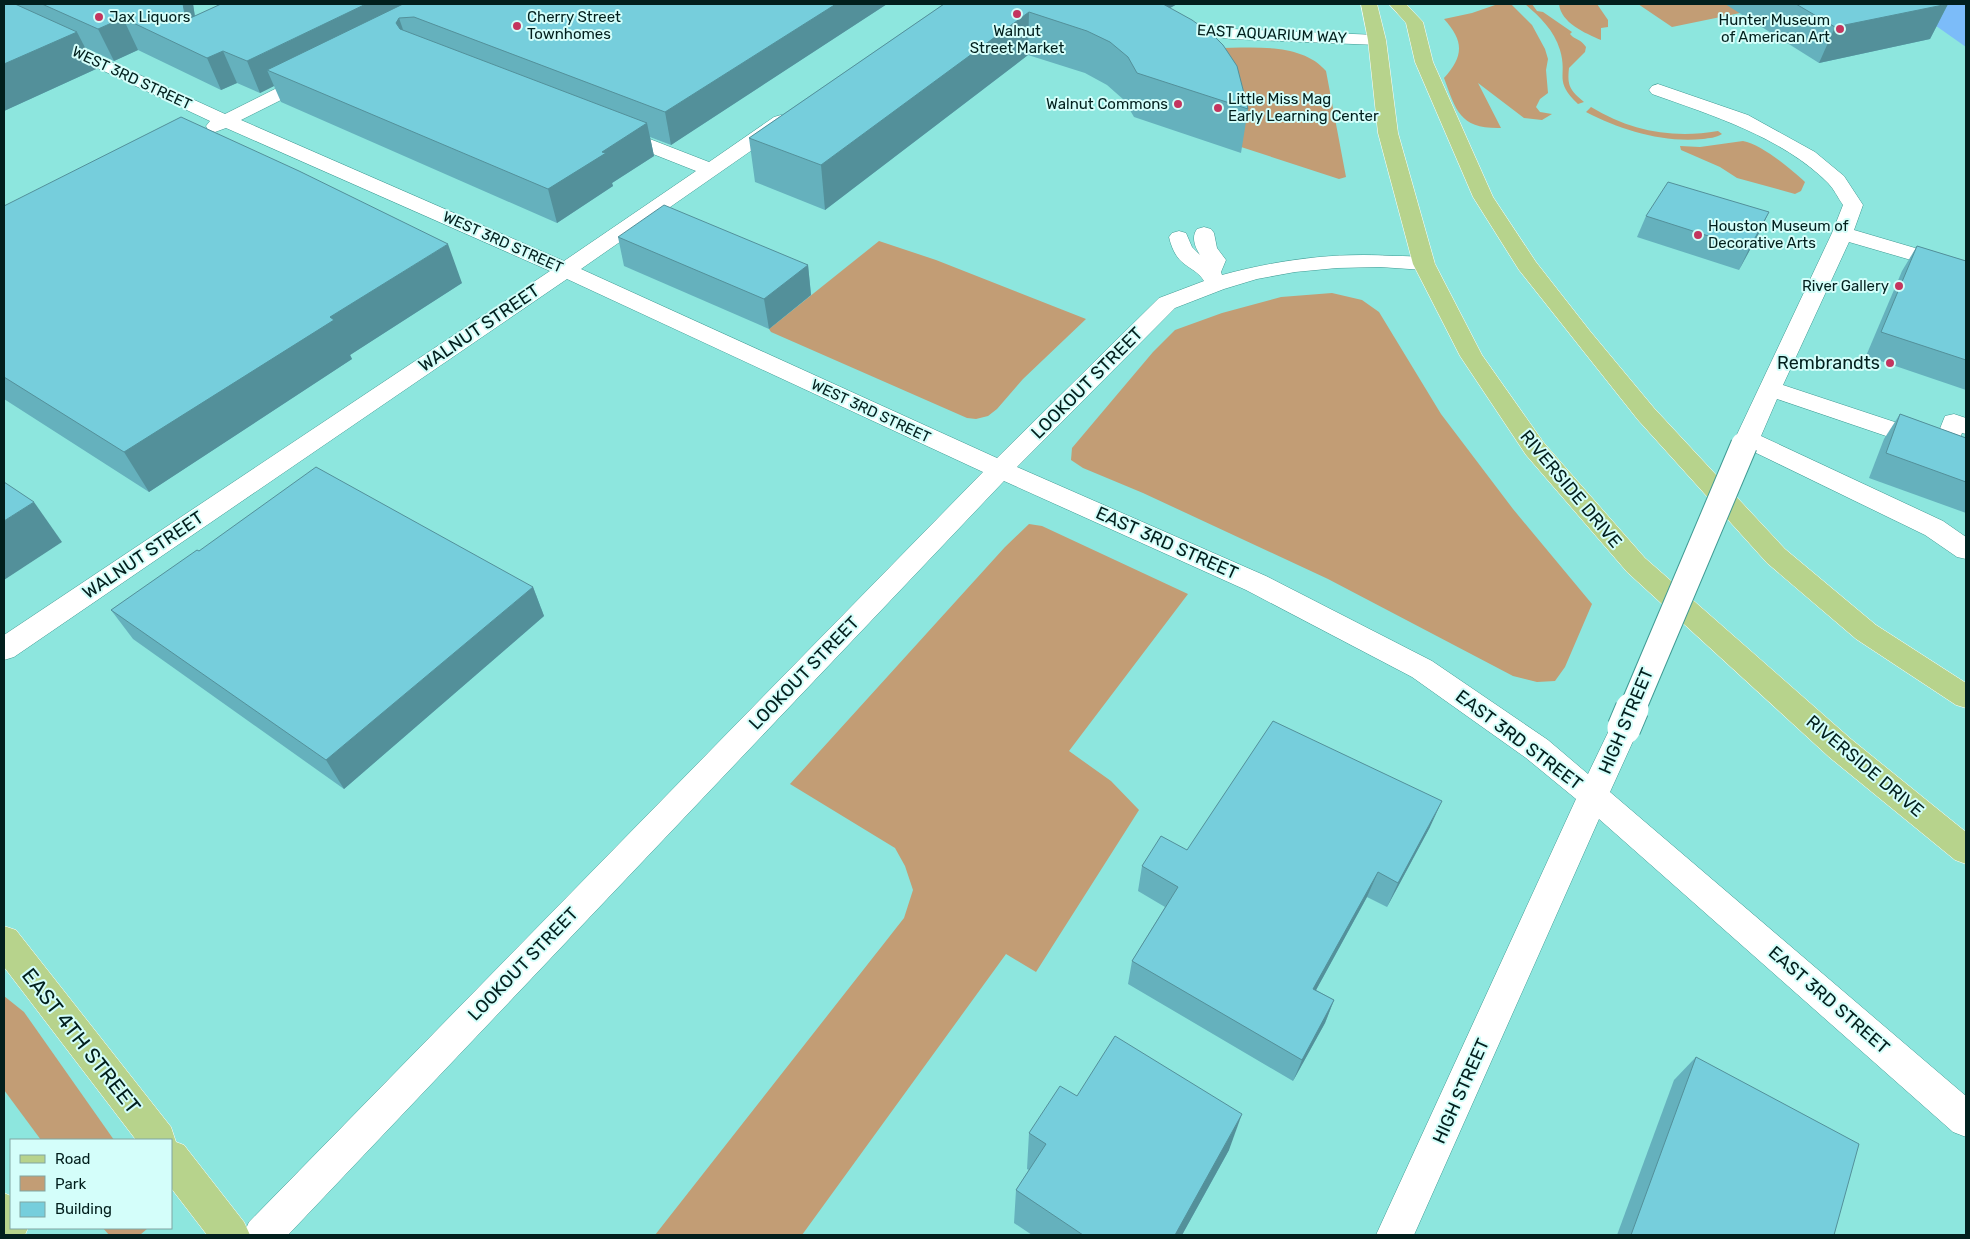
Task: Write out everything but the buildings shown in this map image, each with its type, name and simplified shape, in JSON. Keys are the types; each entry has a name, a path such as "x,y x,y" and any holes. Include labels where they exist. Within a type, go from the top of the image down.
{"main road":[{"name":"RIVERSIDE DRIVE","path":"1369,4 1377,40 1388,133 1424,264 1471,356 1535,449 1636,565 1840,748 1966,850"},
{"path":"1397,4 1414,22 1424,62 1483,197 1527,265 1582,336 1688,461 1776,556 1866,632 1966,698"},
{"name":"EAST 4TH STREET","path":"4,941 157,1139"},
{"path":"172,1159 231,1235"}],"street":[{"name":"WEST 3RD STREET","path":"4,18 225,121 566,270 1000,470"},
{"name":"EAST AQUARIUM WAY","path":"1156,24 1232,34 1377,40"},
{"path":"201,133 324,71"},
{"name":"HIGH STREET","path":"1395,1235 1594,796 1745,442 1842,233 1852,205 1836,180 1808,156 1741,119 1658,90"},
{"name":"WALNUT STREET","path":"4,649 566,270 799,109"},
{"path":"601,127 711,170"},
{"path":"1204,233 1207,251 1215,260 1213,278"},
{"path":"1842,233 1966,270"},
{"path":"1179,236 1182,247 1189,257 1213,278"},
{"name":"LOOKOUT STREET","path":"262,1235 1000,470 1167,303 1213,278 1337,262 1380,261 1424,264"},
{"path":"1770,389 1946,447 1954,422 1966,426"},
{"path":"1745,442 1934,528 1966,550"},
{"name":"EAST 3RD STREET","path":"1000,470 1256,583 1422,669 1537,749 1594,796 1966,1119"}],"green space":[{"path":"1498,4 1511,4 1532,25 1545,49 1548,59 1546,70 1548,93 1540,99 1536,107 1540,112 1552,114 1542,120 1524,118 1478,83 1501,128 1476,125 1468,121 1456,109 1448,90 1444,78 1455,63 1459,48 1455,34 1444,19 1472,13"},
{"path":"1525,4 1532,4 1537,11 1543,12 1572,32 1570,34 1586,47 1585,52 1569,68 1568,74 1570,87 1584,102 1578,104 1570,96 1563,83 1562,59 1554,36 1546,24"},
{"path":"1559,4 1597,4 1608,20 1608,27 1601,28 1601,40 1581,31 1569,22 1564,17"},
{"path":"1638,4 1788,4 1796,8 1740,13 1672,27"},
{"path":"1207,48 1271,48 1287,50 1302,54 1315,61 1326,71 1346,177 1339,179 1238,146"},
{"path":"1591,107 1621,122 1652,131 1685,134 1718,131 1722,134 1710,138 1688,140 1642,134 1586,112"},
{"path":"1743,141 1767,152 1805,182 1801,191 1795,194 1737,178 1720,167 1681,150 1680,146 1700,147"},
{"path":"879,241 936,260 1086,319 1023,379 997,409 988,416 976,419 967,418 771,332 769,329"},
{"path":"1332,293 1362,300 1379,312 1441,414 1513,509 1592,604 1565,667 1555,681 1537,682 1513,676 1328,579 1143,493 1083,468 1071,460 1072,448 1153,352 1175,330 1222,313 1281,297"},
{"path":"1029,524 1042,526 1188,594 1069,751 1111,781 1139,810 1036,972 1006,954 802,1235 655,1235 904,918 913,890 905,866 895,848 790,784 1005,547"},
{"path":"4,996 24,1012 113,1139 40,1139 4,1090"},
{"path":"104,1229 147,1229 140,1235 109,1235"}],"water":[{"path":"1905,4 1966,4 1966,47"}],"place":[{"name":"Walnut Street Market","path":"1017,14"},
{"name":"Jax Liquors","path":"99,17"},
{"name":"Cherry Street Townhomes","path":"517,26"},
{"name":"Hunter Museum of American Art","path":"1840,29"},
{"name":"Walnut Commons","path":"1178,104"},
{"name":"Little Miss Mag Early Learning Center","path":"1218,108"},
{"name":"Houston Museum of Decorative Arts","path":"1698,235"},
{"name":"River Gallery","path":"1899,286"},
{"name":"Rembrandts","path":"1890,363"}]}
